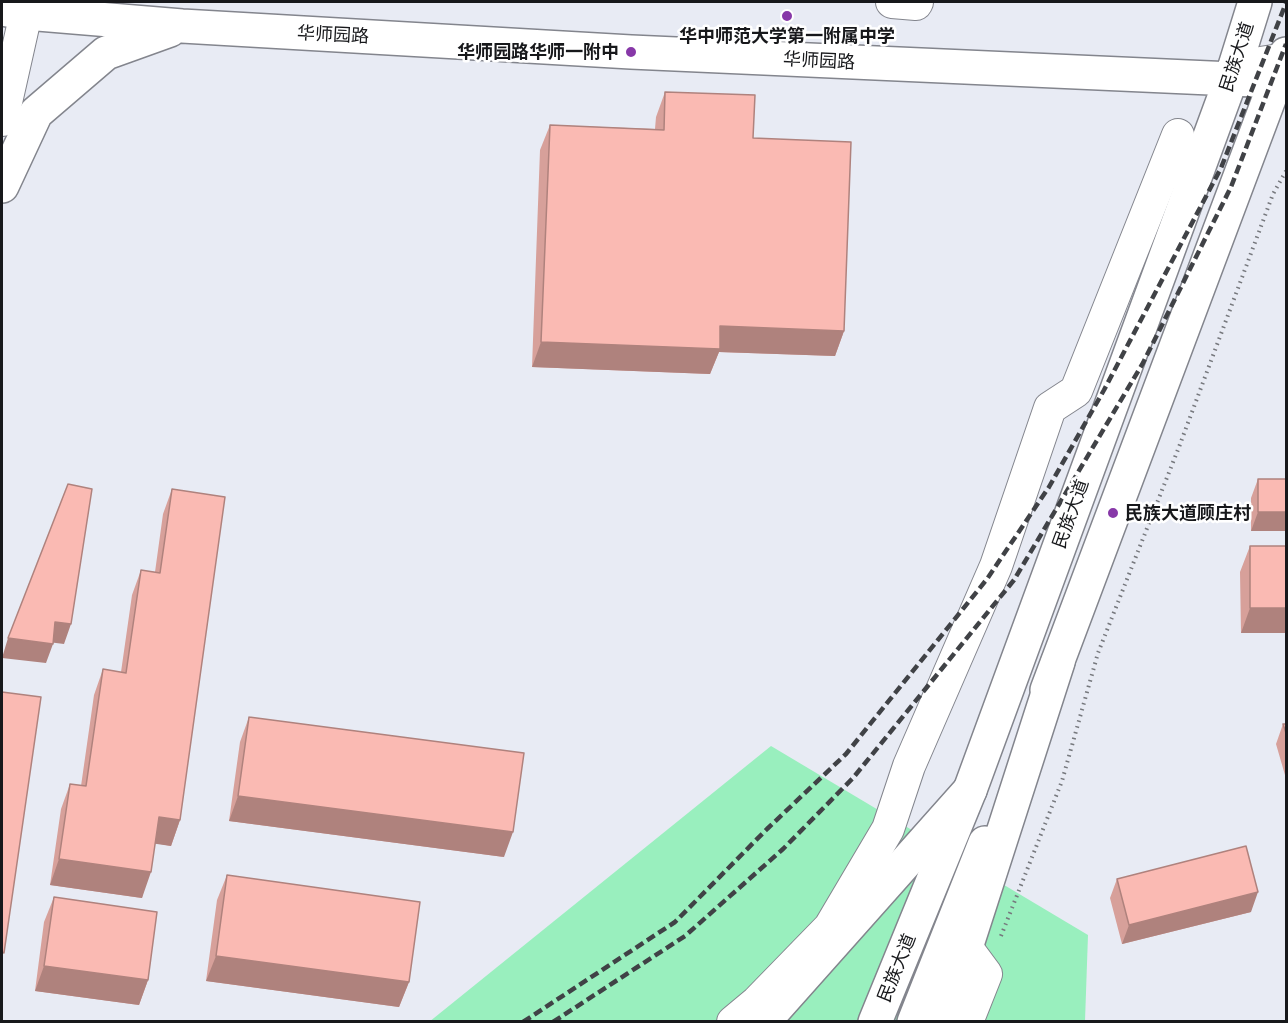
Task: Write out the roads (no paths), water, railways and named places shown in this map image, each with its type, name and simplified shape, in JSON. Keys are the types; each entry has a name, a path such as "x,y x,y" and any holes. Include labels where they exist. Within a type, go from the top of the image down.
{"main road":[{"name":"民族大道","path":"875,1022 970,790 1233,73 1255,2"},
{"name":"华师园路","path":"18,8 182,26 631,52 1233,73 1284,67"},
{"path":"2,186 36,113 106,53 182,26"},
{"name":"民族大道","path":"914,1022 1058,662 1238,181 1284,67"},
{"path":"942,1022 1058,662"},
{"path":"761,1022 970,790"}],"street":[{"path":"892,2 916,4 916,2"},
{"path":"2,120 18,8"},
{"path":"733,1022 757,1002 830,927 888,829 909,766 996,566 1050,408 1076,392 1178,135"},
{"path":"966,947 986,974 967,1022"}],"railway":[{"path":"523,1022 675,922 767,829 846,754 987,579 1049,487 1104,390 1221,168 1286,3"},
{"path":"553,1022 685,936 783,849 853,778 1014,580 1143,363 1231,187 1286,44"}],"place":[{"name":"华中师范大学第一附属中学","path":"787,16"},
{"name":"华师园路华师一附中","path":"631,52"},
{"name":"民族大道顾庄村","path":"1113,513"}]}
